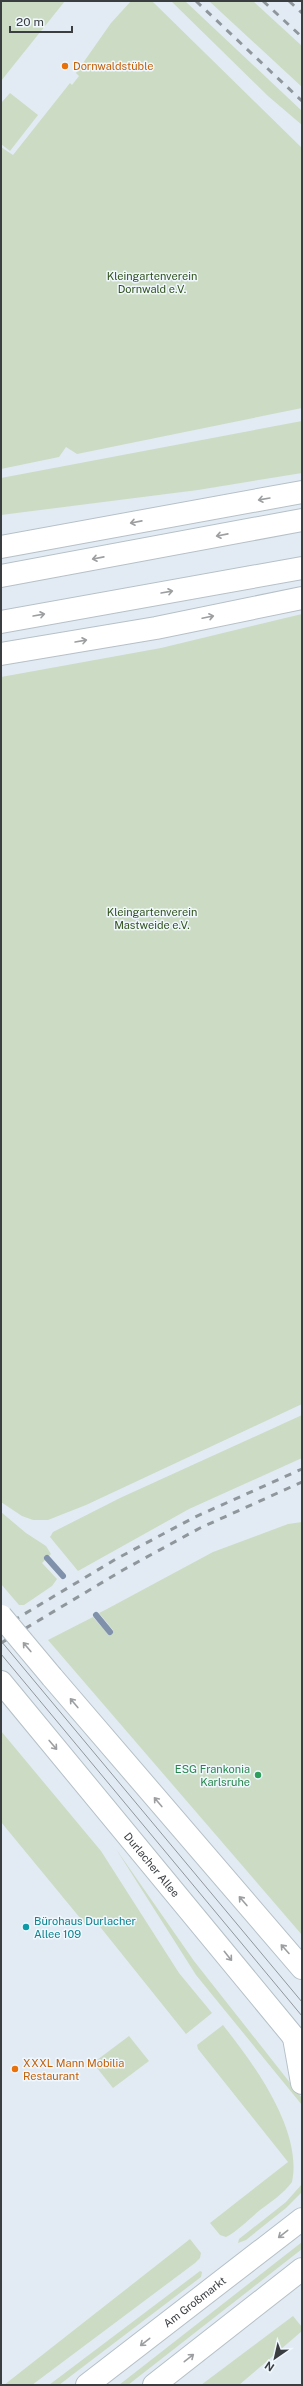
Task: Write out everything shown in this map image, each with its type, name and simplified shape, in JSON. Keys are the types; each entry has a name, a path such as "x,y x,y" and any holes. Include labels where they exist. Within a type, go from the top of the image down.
{"main road":[{"path":"1,547 302,492"},
{"path":"1,576 302,520"},
{"path":"1,622 302,568"},
{"path":"1,654 156,628 302,598"},
{"path":"1,1616 302,1968"},
{"name":"Durlacher Allee","path":"1,1682 298,2042"},
{"path":"298,2042 302,2083"},
{"name":"Am Großmarkt","path":"87,2385 302,2219"},
{"path":"154,2385 302,2269"}],"green space":[{"path":"1,1 65,1 1,81"},
{"name":"Kleingartenverein Dornwald e.V.","path":"131,1 152,1 302,148 302,408 77,454 66,447 59,457 1,469 1,147 13,155 70,83 72,85 79,76 76,73 111,23"},
{"path":"171,1 185,1 302,111 302,125 268,96"},
{"path":"209,1 253,1 302,46 302,87"},
{"path":"10,93 38,115 10,151 1,144 1,103"},
{"path":"302,421 302,473 198,490 1,515 1,478"},
{"name":"Kleingartenverein Mastweide e.V.","path":"302,614 302,1404 86,1505 48,1520 33,1520 22,1516 1,1502 1,677 161,648"},
{"path":"302,1415 302,1458 189,1509 78,1571 50,1537 53,1532 120,1498"},
{"path":"1,1512 26,1533 46,1546 51,1554 42,1563 57,1579 52,1586 24,1605 19,1605 1,1584"},
{"path":"302,1522 302,1935 48,1640 93,1617 108,1634 113,1630 99,1613 213,1552 288,1524"},
{"path":"1,1731 101,1851 179,1973 212,2013 186,2034 93,1918 85,1924 1,1822"},
{"path":"116,1849 194,1961 302,2098 302,2105 196,1975"},
{"path":"223,2025 248,2058 273,2098 283,2119 290,2141 293,2162 292,2182 289,2186 240,2228 226,2237 220,2235 210,2223 288,2162 198,2049 197,2045"},
{"path":"129,2036 149,2061 113,2088 93,2063"},
{"path":"302,2184 302,2192 286,2208 246,2240 238,2243 239,2239 286,2202"},
{"path":"190,2239 201,2253 200,2258 195,2263 32,2385 4,2385"},
{"path":"302,2242 302,2249 128,2385 119,2385"},
{"path":"200,2271 202,2272 201,2277 59,2385 49,2385"},
{"path":"293,2316 302,2327 302,2331 239,2385 201,2385"}],"waterway":[{"path":"47,1558 63,1576"},
{"path":"96,1615 110,1632"}],"tram line":[{"path":"1,1641 302,2002"},
{"path":"1,1654 302,2016"}],"railway":[{"path":"196,1 302,101"},
{"path":"263,1 302,37"},
{"path":"289,1 302,13"},
{"path":"1,1628 116,1559 195,1517 302,1469"},
{"path":"1,1643 123,1570 200,1528 302,1482"}],"place":[{"name":"Dornwaldstüble","path":"65,66"},
{"name":"ESG Frankonia Karlsruhe","path":"258,1775"},
{"name":"Bürohaus Durlacher Allee 109","path":"26,1927"},
{"name":"XXXL Mann Mobilia Restaurant","path":"15,2069"}]}
